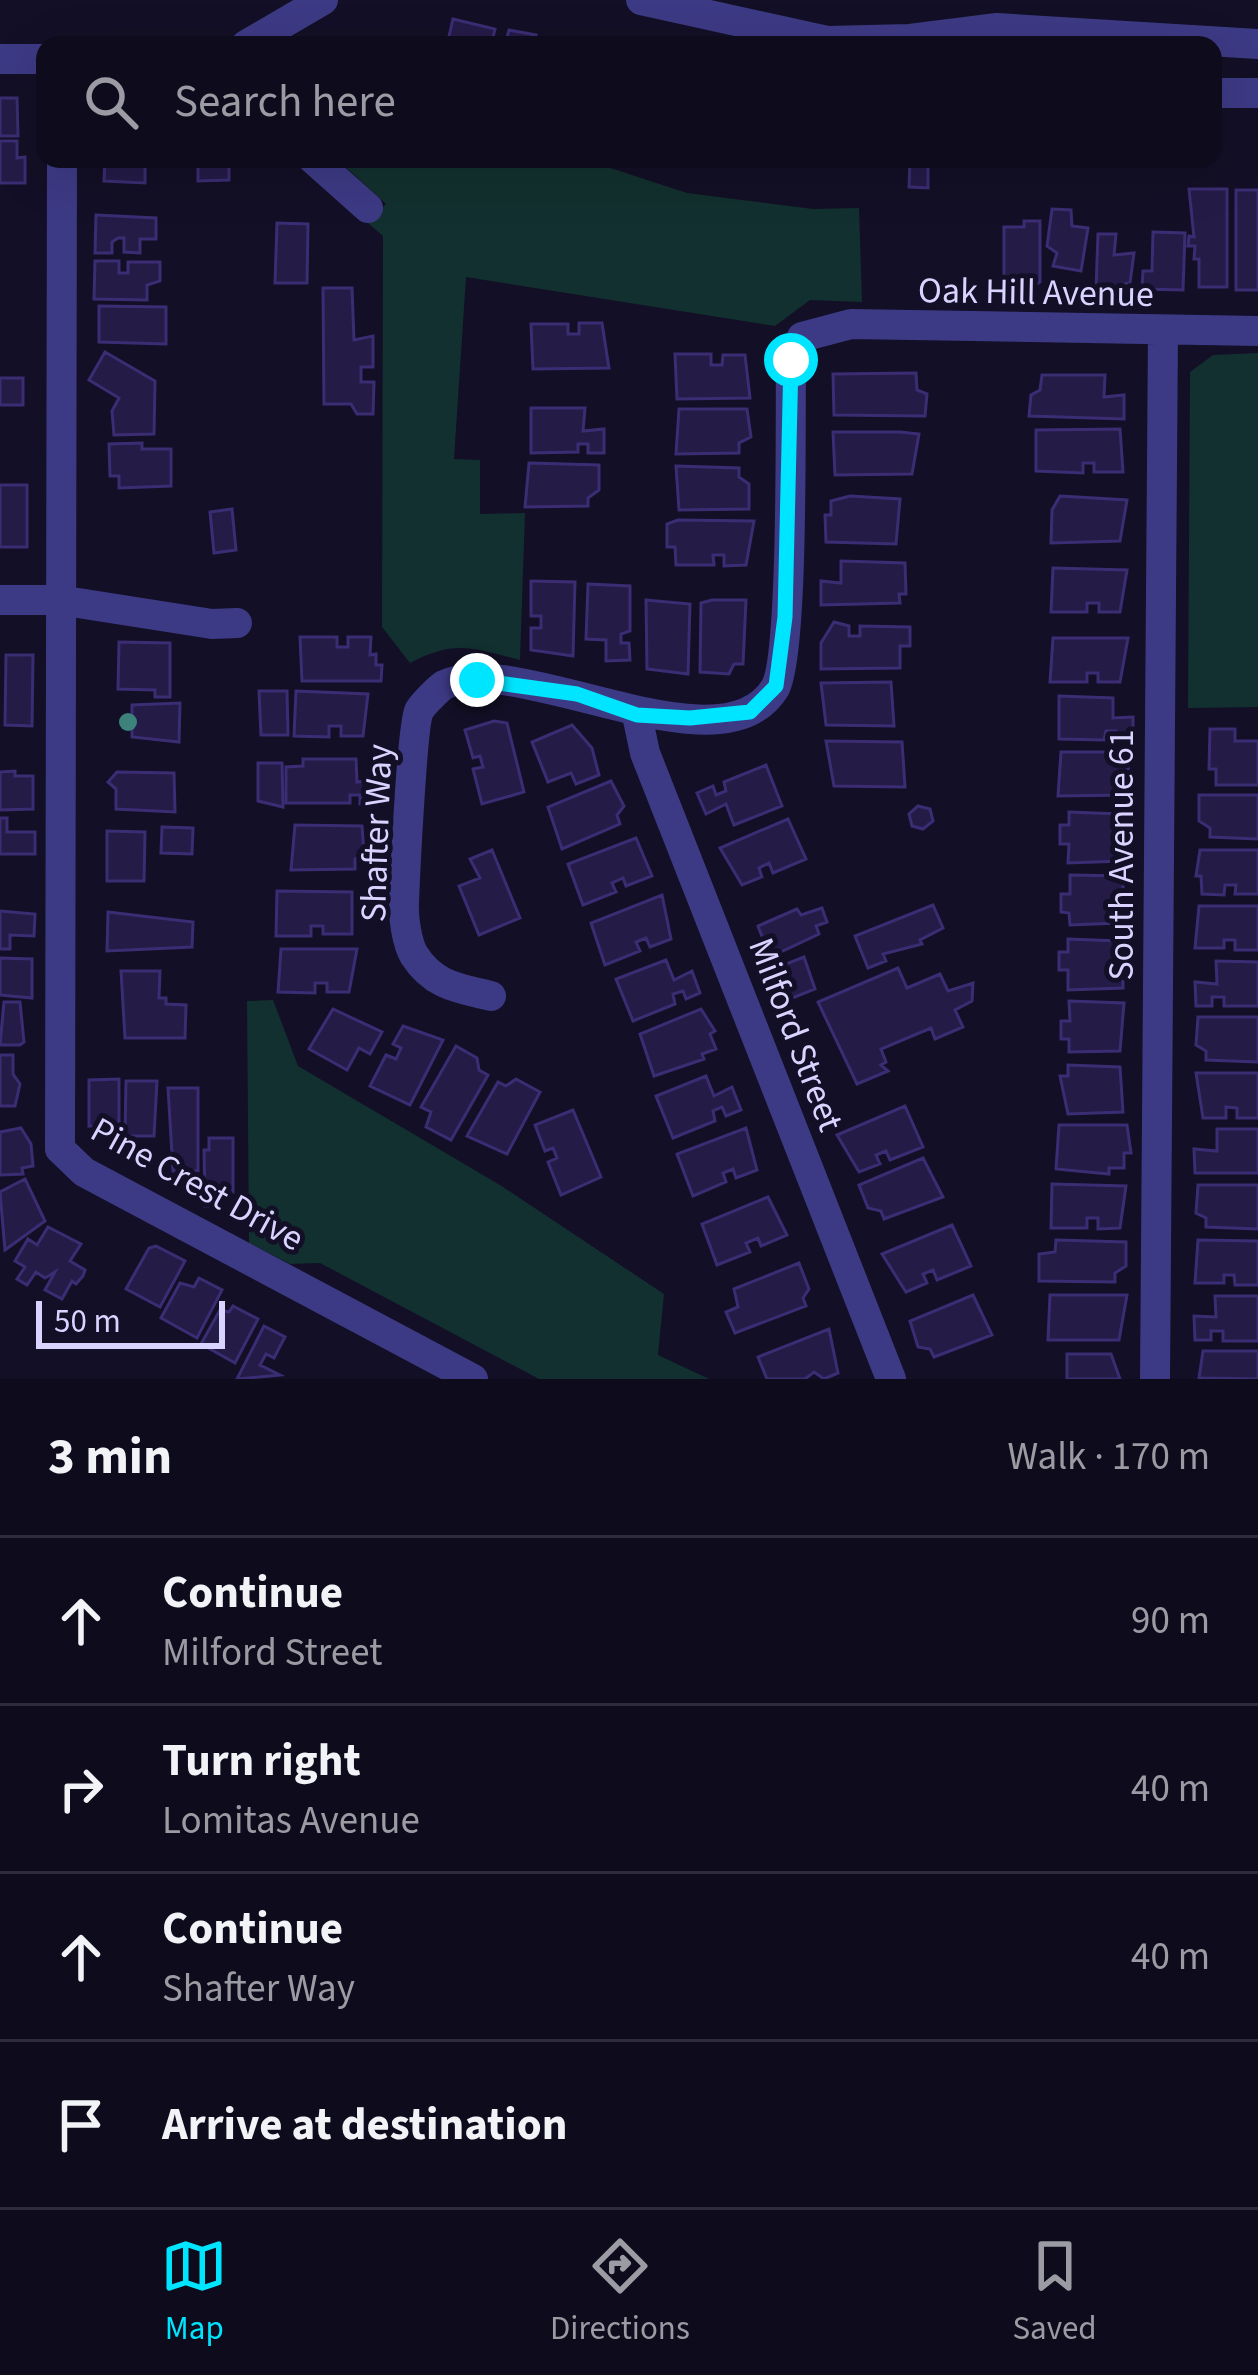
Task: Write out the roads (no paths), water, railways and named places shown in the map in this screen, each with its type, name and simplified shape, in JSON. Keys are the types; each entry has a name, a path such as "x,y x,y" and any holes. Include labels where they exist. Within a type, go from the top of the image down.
{"street":[{"path":"261,36 323,0"},
{"path":"641,0 808,36"},
{"path":"934,36 997,28 1128,36"},
{"path":"1222,42 1258,44"},
{"path":"0,59 36,59"},
{"path":"1222,93 1258,93"},
{"name":"Pine Crest Drive","path":"62,168 60,1149 84,1172 473,1379"},
{"path":"323,168 368,208"},
{"name":"Oak Hill Avenue","path":"750,712 776,686 785,617 791,360 802,337 850,324 1258,331"},
{"name":"South Avenue 61","path":"1155,1379 1163,332"},
{"path":"0,600 59,601 212,624 237,622"},
{"name":"Shafter Way","path":"491,996 438,983 412,952 403,907 418,712 443,686 477,680 577,694 637,715 690,718 750,712"},
{"name":"Milford Street","path":"637,715 645,753 891,1379"}]}
